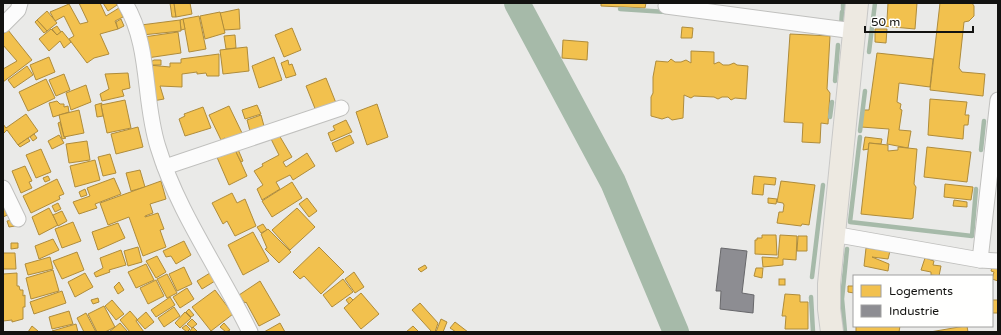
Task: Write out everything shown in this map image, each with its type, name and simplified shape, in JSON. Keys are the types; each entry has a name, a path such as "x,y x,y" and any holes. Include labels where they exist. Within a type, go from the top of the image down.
{"main road":[{"path":"832,332 828,309 828,284 857,3"}],"street":[{"path":"3,25 18,10 20,3"},
{"path":"125,3 138,31 153,127 165,167 184,210 250,332"},
{"path":"666,6 854,31"},
{"path":"980,260 997,120 998,100"},
{"path":"165,167 340,108"},
{"path":"3,188 18,219"},
{"path":"833,234 980,260 998,261"}],"building: Logements":[{"path":"79,3 100,3 106,16 119,8 123,17 115,21 118,29 100,34 109,54 94,58 87,63 69,39 74,36 64,16 55,21 50,12 69,4 80,24 88,22"},
{"path":"103,3 116,3 117,5 108,11"},
{"path":"170,3 174,3 176,17 172,17"},
{"path":"174,3 190,3 192,14 176,17"},
{"path":"601,3 646,3 645,8 601,6"},
{"path":"888,3 917,3 915,29 882,26 883,20 887,20"},
{"path":"940,3 972,3 974,6 974,16 969,21 964,22 959,68 962,72 985,74 983,96 930,90"},
{"path":"239,9 240,29 224,30 220,13"},
{"path":"47,11 57,23 47,31 37,20"},
{"path":"220,12 225,33 205,39 200,16"},
{"path":"199,16 206,49 189,52 183,19"},
{"path":"121,19 124,26 118,29 116,22"},
{"path":"183,19 185,29 181,30 180,20"},
{"path":"37,20 47,31 44,33 35,22"},
{"path":"180,20 181,31 142,35 141,25"},
{"path":"57,26 61,32 57,35 52,29"},
{"path":"682,27 693,28 692,38 681,38"},
{"path":"292,28 301,50 284,57 275,35"},
{"path":"51,29 57,35 62,31 71,42 64,48 60,41 49,51 39,39"},
{"path":"875,29 887,29 886,43 875,42"},
{"path":"8,30 32,60 3,82 3,69 17,61 3,45 3,34"},
{"path":"178,32 181,53 147,58 144,37"},
{"path":"790,34 830,36 827,89 830,93 828,124 821,123 820,143 802,142 803,123 784,122"},
{"path":"235,35 236,48 226,49 224,36"},
{"path":"563,40 588,42 587,60 562,58"},
{"path":"247,47 249,71 223,74 220,50"},
{"path":"691,51 714,52 714,64 719,62 723,65 734,63 737,65 748,66 746,99 735,98 731,100 728,97 718,99 714,97 694,96 691,98 684,95 683,118 672,120 668,117 662,119 651,116 651,97 653,93 653,77 656,61 668,62 671,59 675,62 686,60 691,63"},
{"path":"877,53 933,59 930,87 899,83 897,102 901,104 900,109 902,110 899,130 911,131 908,148 887,144 889,129 861,127 863,110 869,110"},
{"path":"219,54 219,76 207,76 206,73 197,74 197,72 182,74 182,87 160,86 164,99 153,101 149,65 170,67 170,63 181,63 181,59"},
{"path":"49,57 55,72 36,80 30,65"},
{"path":"274,57 282,80 259,88 252,66"},
{"path":"154,60 161,60 161,65 149,65 149,63"},
{"path":"288,60 289,65 292,64 296,75 286,78 281,63"},
{"path":"27,66 33,75 14,88 8,80"},
{"path":"128,73 130,88 122,90 124,96 102,101 100,94 109,89 105,74"},
{"path":"64,74 70,90 56,96 49,80"},
{"path":"326,78 336,103 316,111 306,86"},
{"path":"46,79 55,98 28,111 19,92"},
{"path":"86,85 91,102 71,110 66,93"},
{"path":"930,99 967,102 965,115 969,115 968,125 964,125 963,139 928,135"},
{"path":"125,100 131,128 107,133 101,105"},
{"path":"57,101 60,104 64,104 64,107 68,106 69,112 53,117 49,103"},
{"path":"102,103 103,116 97,117 95,105"},
{"path":"377,104 388,137 367,145 356,112"},
{"path":"257,105 261,114 245,119 242,110"},
{"path":"229,106 242,133 226,140 225,138 221,140 209,115"},
{"path":"203,107 211,128 185,136 179,119 185,116 184,114"},
{"path":"79,110 84,133 64,137 59,115"},
{"path":"26,114 38,131 18,145 7,130 3,134 3,124 6,128"},
{"path":"261,115 264,126 250,131 247,120"},
{"path":"346,120 352,132 331,141 328,133 335,130 333,126"},
{"path":"60,122 64,137 66,138 62,139 58,123"},
{"path":"138,127 143,147 116,154 111,134"},
{"path":"34,134 37,138 33,141 30,137"},
{"path":"59,135 64,143 52,149 48,141"},
{"path":"279,135 292,157 283,162 286,167 307,153 315,166 293,180 290,175 276,182 280,189 262,200 257,189 263,185 254,171 263,166 262,164 279,155 271,139"},
{"path":"350,135 354,143 336,152 332,143"},
{"path":"865,137 882,139 881,144 869,143 869,149 863,150"},
{"path":"28,138 30,141 20,147 18,145"},
{"path":"87,141 90,160 69,163 66,144"},
{"path":"869,143 888,145 888,151 898,150 898,147 917,149 914,184 916,187 913,218 861,214"},
{"path":"234,147 247,176 229,185 216,155"},
{"path":"237,147 243,161 241,162 234,148"},
{"path":"927,147 971,152 967,182 924,177"},
{"path":"41,149 51,172 36,178 26,155"},
{"path":"110,154 116,173 103,176 98,157"},
{"path":"95,160 100,180 75,187 70,166"},
{"path":"25,166 32,181 29,182 32,188 21,193 12,171"},
{"path":"140,170 145,187 131,191 126,173"},
{"path":"48,176 50,180 45,182 43,178"},
{"path":"754,176 776,178 775,185 764,184 763,195 752,194"},
{"path":"114,178 121,194 95,204 97,208 79,214 73,202 90,196 87,188"},
{"path":"57,179 64,194 59,196 60,199 31,213 23,196"},
{"path":"161,181 166,199 150,204 153,213 145,217 158,213 164,229 160,230 166,247 143,256 129,217 108,225 100,203"},
{"path":"781,181 815,185 809,225 802,224 801,226 777,223 779,212 783,212 784,205 783,203 777,202"},
{"path":"292,182 302,198 272,217 262,201"},
{"path":"945,184 973,187 971,200 944,197"},
{"path":"85,189 87,195 81,197 79,192"},
{"path":"232,193 237,203 245,199 256,226 235,236 227,221 223,224 212,203"},
{"path":"3,195 12,213 3,217"},
{"path":"307,198 317,211 309,217 299,204"},
{"path":"768,198 777,199 776,204 768,203"},
{"path":"954,200 967,202 967,207 953,206"},
{"path":"58,203 61,209 55,212 52,206"},
{"path":"49,208 58,225 39,235 32,217"},
{"path":"297,208 315,227 290,250 272,230"},
{"path":"62,211 67,221 58,226 53,215"},
{"path":"13,220 15,226 9,227 7,221"},
{"path":"73,222 81,241 62,248 55,229"},
{"path":"118,223 125,238 98,250 92,232"},
{"path":"263,224 267,230 261,233 257,227"},
{"path":"268,229 291,252 279,263 265,249 267,248 261,234"},
{"path":"253,232 269,261 243,275 228,245"},
{"path":"762,235 776,235 777,255 755,254 755,240 757,240 757,238 762,238"},
{"path":"780,235 797,236 796,260 783,259 783,265 763,267 762,257 778,258"},
{"path":"798,236 807,236 807,251 797,251"},
{"path":"53,239 59,250 39,259 35,246"},
{"path":"184,241 191,255 176,264 171,256 166,257 163,251"},
{"path":"11,243 18,243 18,248 11,249"},
{"path":"138,247 142,262 128,266 124,251"},
{"path":"319,247 344,272 321,294 304,276 300,279 293,272"},
{"path":"866,248 890,251 888,259 872,257 889,264 888,271 864,266"},
{"path":"121,250 126,265 109,270 110,272 96,277 94,273 103,268 100,258"},
{"path":"77,252 84,270 62,279 53,261"},
{"path":"3,253 15,253 16,269 3,269"},
{"path":"157,256 166,272 156,278 146,261"},
{"path":"50,257 53,269 28,275 25,264"},
{"path":"925,258 934,261 933,265 941,266 939,275 931,275 931,272 921,270"},
{"path":"993,263 998,265 998,281 993,279 994,272 991,271"},
{"path":"146,264 154,280 136,288 128,272"},
{"path":"425,265 427,268 421,272 418,269"},
{"path":"184,267 192,284 177,291 169,274"},
{"path":"756,268 763,268 762,278 754,276"},
{"path":"53,270 59,291 31,299 26,278"},
{"path":"354,272 364,287 355,293 345,279"},
{"path":"17,273 17,286 19,286 20,290 23,290 23,296 25,295 23,319 12,322 12,320 3,321 3,274"},
{"path":"85,273 93,287 75,297 68,282"},
{"path":"210,273 215,281 202,289 197,281"},
{"path":"167,274 177,293 167,298 157,279"},
{"path":"343,279 353,292 332,307 323,295"},
{"path":"779,279 785,279 785,285 779,285"},
{"path":"156,280 164,296 148,304 140,288"},
{"path":"260,281 280,315 259,326 246,302 245,303 239,295"},
{"path":"119,282 124,290 118,294 114,287"},
{"path":"848,286 853,286 853,293 848,292"},
{"path":"187,288 194,299 180,308 173,297"},
{"path":"215,290 233,314 211,331 192,307"},
{"path":"62,291 66,303 34,314 30,302"},
{"path":"361,293 379,314 361,329 344,308"},
{"path":"785,294 800,295 800,302 808,302 808,329 785,329 786,316 782,316"},
{"path":"170,297 175,305 156,317 151,310"},
{"path":"350,297 353,300 349,304 346,300"},
{"path":"98,298 99,302 93,304 91,300"},
{"path":"112,300 124,314 116,320 105,306"},
{"path":"993,300 998,300 998,313 993,313"},
{"path":"420,303 438,323 435,332 432,332 412,310"},
{"path":"104,306 115,327 105,332 97,332 88,314"},
{"path":"174,307 180,316 164,327 158,318"},
{"path":"189,309 194,315 191,317 186,312"},
{"path":"69,311 73,324 52,329 49,317"},
{"path":"130,311 137,319 136,321 144,332 130,332 120,320"},
{"path":"146,312 154,322 145,329 137,320"},
{"path":"185,312 191,318 180,328 175,323"},
{"path":"86,313 96,332 84,332 77,318"},
{"path":"192,319 197,324 192,328 187,324"},
{"path":"441,319 447,322 443,332 436,332"},
{"path":"455,322 468,332 456,332 450,328"},
{"path":"120,323 128,332 109,332"},
{"path":"224,323 230,330 226,332 220,327"},
{"path":"280,323 285,332 264,332"},
{"path":"76,324 78,332 52,332 52,331"},
{"path":"186,325 190,329 187,332 182,328"},
{"path":"32,326 38,331 37,332 28,332"},
{"path":"413,326 419,332 406,332"},
{"path":"193,327 198,332 189,332"},
{"path":"856,327 900,327 899,332 856,332"},
{"path":"967,327 968,332 930,332"}],"building: Industrie":[{"path":"721,248 747,251 742,293 754,295 753,313 720,309 721,291 716,291"}],"waterway":[{"path":"517,3 613,182 676,332"},
{"path":"843,3 843,9"},
{"path":"869,52 875,3"},
{"path":"620,9 666,12"},
{"path":"841,27 842,12"},
{"path":"835,81 838,45"},
{"path":"860,131 865,91"},
{"path":"830,117 832,102"},
{"path":"981,150 984,121"},
{"path":"860,137 850,222 972,236 976,189"},
{"path":"812,277 823,185"},
{"path":"845,332 842,299 847,249"},
{"path":"811,297 813,332"}]}
